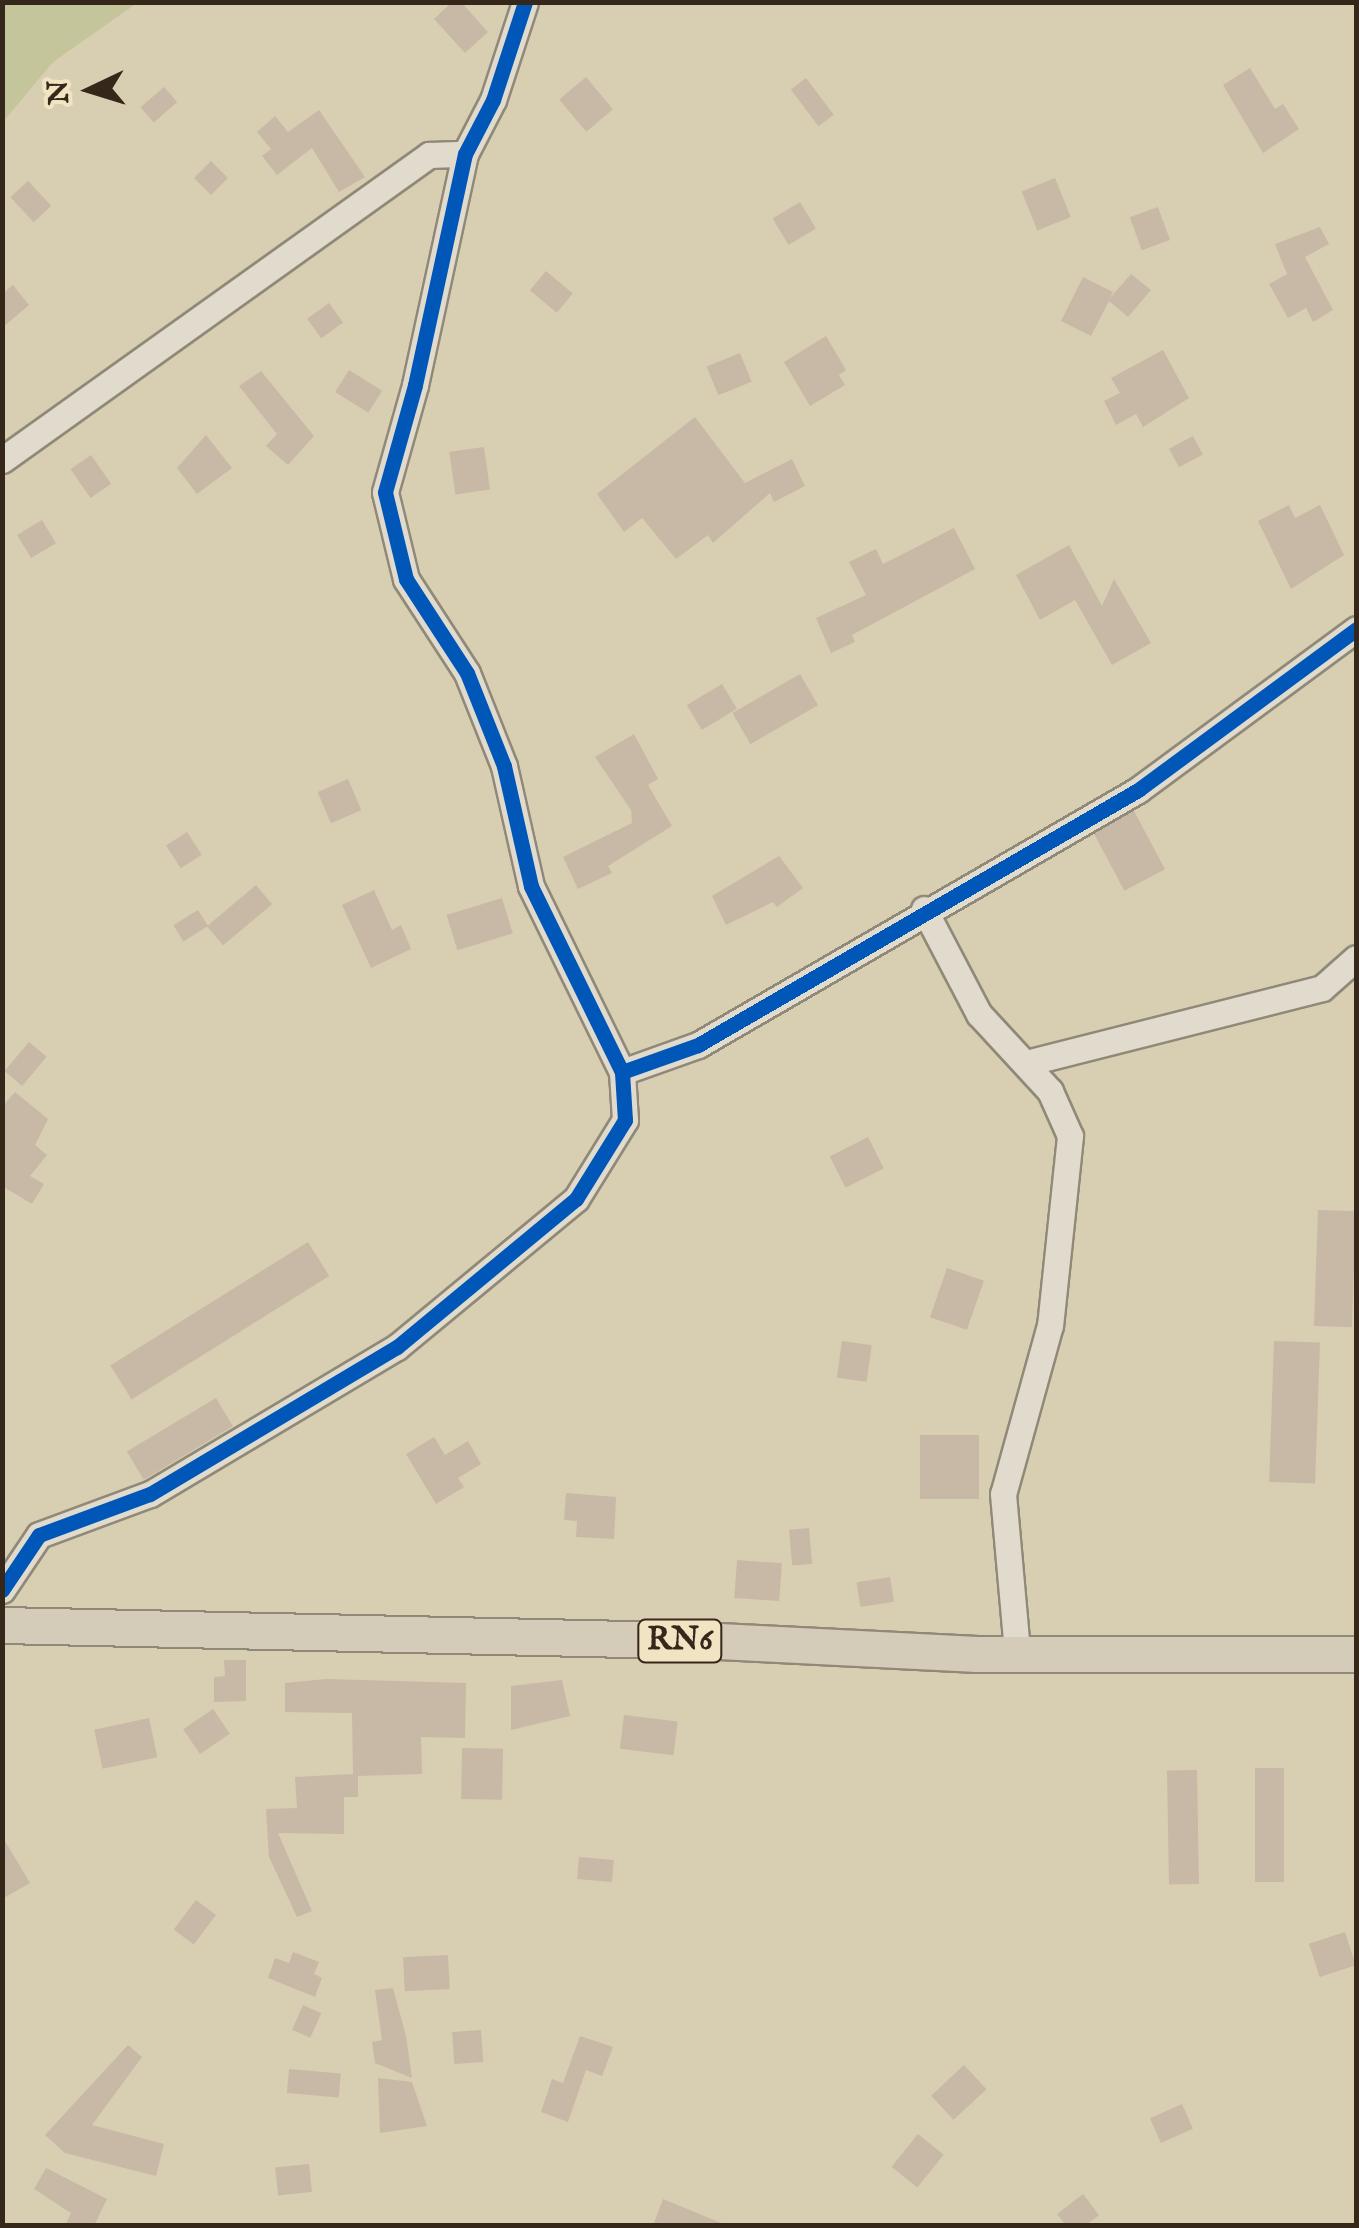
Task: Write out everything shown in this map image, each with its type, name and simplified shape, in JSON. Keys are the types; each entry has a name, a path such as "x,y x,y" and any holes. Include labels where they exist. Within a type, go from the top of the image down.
{"highway":[{"name":"RN6","path":"2,1625 1017,1652 1356,1654"}],"street":[{"path":"2,1590 39,1535 150,1494 397,1348 576,1200 625,1120 622,1072 531,886 504,766 466,673 406,578 385,492 416,385 465,154 493,100 526,2"},
{"path":"2,460 429,155 465,154"},
{"path":"622,1072 698,1045 924,910 1138,790 1356,630"},
{"path":"924,910 979,1014 1050,1091 1070,1136 1050,1324 1003,1494 1017,1652"},
{"path":"1026,1063 1322,988 1356,958"}],"green space":[{"path":"3,2 137,3 53,62 3,122"}],"building":[{"path":"452,2 461,2 488,32 465,53 434,19"},
{"path":"1250,68 1275,109 1283,104 1299,129 1263,153 1223,85"},
{"path":"586,77 613,109 586,132 559,99"},
{"path":"806,78 834,115 819,126 791,89"},
{"path":"164,87 177,102 154,122 141,107"},
{"path":"319,110 365,177 339,192 312,148 277,175 262,156 271,149 257,132 275,116 288,132"},
{"path":"211,161 228,178 211,195 194,178"},
{"path":"1055,178 1071,217 1037,230 1022,191"},
{"path":"28,181 51,206 34,222 10,197"},
{"path":"800,202 816,229 789,245 773,218"},
{"path":"1158,207 1170,240 1142,250 1130,217"},
{"path":"1320,227 1329,244 1305,257 1333,310 1313,322 1306,308 1288,318 1269,284 1287,274 1275,244"},
{"path":"546,271 573,293 557,313 530,290"},
{"path":"1131,274 1151,290 1128,317 1109,301 1091,336 1061,321 1083,277 1113,292 1110,298"},
{"path":"13,285 29,305 2,328 2,294"},
{"path":"329,303 343,322 321,338 307,319"},
{"path":"826,336 846,370 839,375 845,385 810,406 784,362"},
{"path":"1163,350 1189,398 1143,427 1136,414 1116,425 1104,401 1120,393 1111,378"},
{"path":"740,353 752,382 718,395 707,366"},
{"path":"349,370 382,391 368,413 335,392"},
{"path":"261,371 314,436 288,465 266,446 277,434 239,386"},
{"path":"695,417 745,483 792,459 805,486 774,502 770,493 713,543 708,535 676,559 642,518 624,532 597,494"},
{"path":"206,435 232,468 197,494 177,468"},
{"path":"1193,436 1203,455 1179,467 1169,449"},
{"path":"484,447 490,490 455,494 449,452"},
{"path":"91,455 111,484 91,498 71,469"},
{"path":"1289,505 1295,518 1320,505 1344,555 1291,589 1258,521"},
{"path":"42,520 56,543 31,558 17,535"},
{"path":"954,528 975,569 852,635 855,642 831,653 816,618 866,595 849,562 876,549 883,564"},
{"path":"1069,545 1102,606 1114,579 1151,643 1112,665 1075,600 1040,620 1016,575"},
{"path":"800,674 818,705 750,744 732,713"},
{"path":"722,684 737,709 702,730 687,705"},
{"path":"634,734 658,779 648,785 672,826 608,866 612,873 578,889 563,857 632,823 631,810 595,757"},
{"path":"348,779 361,810 331,823 318,792"},
{"path":"1134,811 1165,869 1124,891 1093,833"},
{"path":"187,832 202,855 181,868 166,846"},
{"path":"779,856 803,888 777,907 773,902 726,925 712,896"},
{"path":"256,885 272,904 223,945 207,926"},
{"path":"374,890 392,930 401,925 411,949 371,968 342,905"},
{"path":"502,898 513,933 457,950 447,915"},
{"path":"198,910 208,926 183,941 173,925"},
{"path":"29,1042 47,1057 22,1086 5,1071"},
{"path":"15,1092 48,1119 35,1145 47,1155 30,1176 44,1184 32,1204 2,1186 2,1107"},
{"path":"868,1137 884,1168 846,1188 830,1157"},
{"path":"1318,1210 1356,1211 1352,1327 1314,1326"},
{"path":"308,1242 329,1276 132,1399 110,1365"},
{"path":"947,1268 984,1281 967,1330 930,1317"},
{"path":"842,1341 872,1345 867,1382 837,1378"},
{"path":"1274,1341 1320,1343 1315,1484 1269,1482"},
{"path":"216,1398 233,1426 144,1480 127,1452"},
{"path":"920,1435 979,1435 979,1499 920,1499"},
{"path":"434,1437 445,1455 468,1441 481,1464 458,1478 464,1487 436,1504 406,1454"},
{"path":"566,1493 616,1497 614,1539 576,1537 577,1521 564,1520"},
{"path":"809,1528 812,1564 792,1566 789,1530"},
{"path":"737,1560 782,1563 779,1601 734,1598"},
{"path":"890,1577 894,1602 860,1607 856,1582"},
{"path":"224,1660 246,1660 246,1701 214,1702 214,1677 225,1676"},
{"path":"326,1679 466,1683 465,1738 421,1737 422,1774 358,1776 358,1797 344,1797 344,1834 278,1833 312,1911 297,1917 269,1857 266,1809 297,1808 295,1777 353,1774 352,1713 285,1712 285,1683"},
{"path":"562,1680 570,1716 511,1730 511,1686"},
{"path":"213,1709 230,1734 200,1754 183,1729"},
{"path":"624,1715 678,1722 673,1755 620,1749"},
{"path":"149,1718 157,1757 103,1769 94,1730"},
{"path":"462,1748 503,1749 502,1800 461,1799"},
{"path":"1255,1768 1284,1768 1284,1882 1255,1882"},
{"path":"1197,1770 1199,1884 1169,1885 1167,1771"},
{"path":"2,1836 30,1883 2,1899"},
{"path":"579,1857 614,1860 612,1882 577,1879"},
{"path":"196,1900 216,1915 194,1945 174,1930"},
{"path":"1345,1932 1356,1965 1320,1977 1309,1944"},
{"path":"293,1952 319,1962 314,1974 322,1978 315,1997 268,1978 275,1958 289,1963"},
{"path":"448,1955 450,1989 405,1991 403,1957"},
{"path":"393,1988 412,2078 375,2063 372,2042 382,2040 375,1990"},
{"path":"303,2005 321,2013 310,2038 292,2030"},
{"path":"481,2030 483,2062 454,2064 452,2032"},
{"path":"580,2036 613,2047 602,2076 586,2070 568,2122 541,2112 552,2079 563,2083"},
{"path":"128,2045 142,2057 92,2125 164,2144 156,2176 65,2153 45,2135"},
{"path":"964,2065 987,2089 954,2120 931,2096"},
{"path":"289,2069 341,2074 339,2097 287,2093"},
{"path":"378,2078 412,2082 427,2126 380,2133"},
{"path":"1182,2104 1193,2129 1161,2143 1150,2118"},
{"path":"918,2134 944,2155 917,2187 892,2167"},
{"path":"309,2164 312,2192 278,2195 275,2168"},
{"path":"46,2168 107,2199 94,2226 65,2226 71,2213 34,2189"},
{"path":"1083,2194 1099,2215 1085,2226 1066,2226 1057,2214"},
{"path":"663,2199 726,2225 726,2226 653,2226"}],"cycle path":[{"path":"2,1590 39,1535 150,1494 397,1347 576,1199 625,1120 622,1072 531,886 504,766 467,673 406,579 385,492 415,385 465,154 493,100 525,2"},
{"path":"622,1072 698,1045 1138,790 1356,629"}]}
